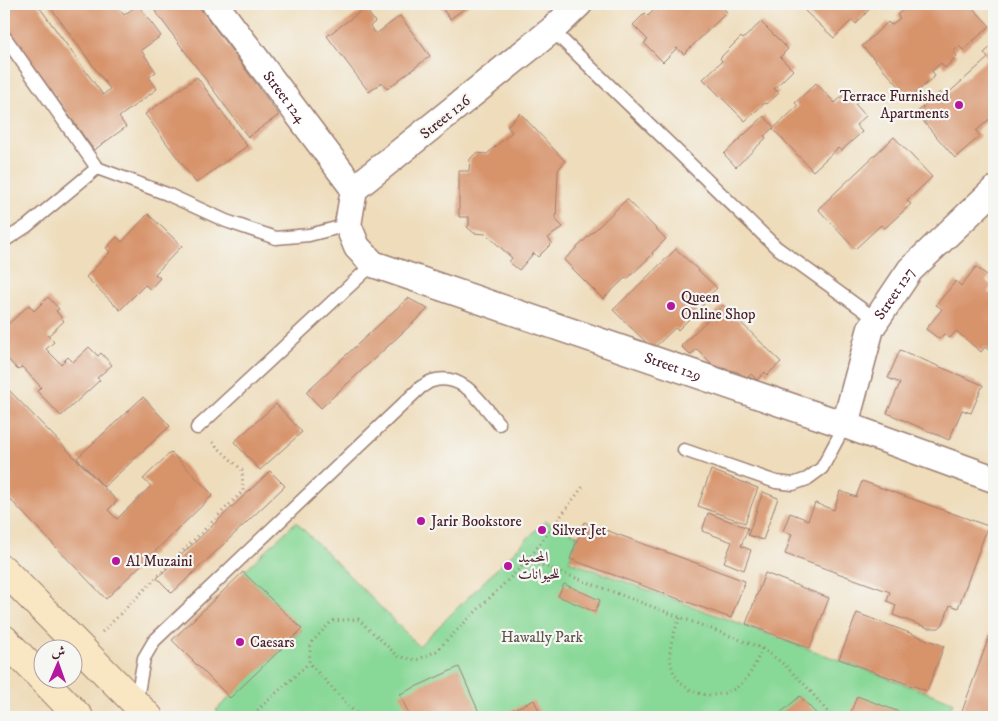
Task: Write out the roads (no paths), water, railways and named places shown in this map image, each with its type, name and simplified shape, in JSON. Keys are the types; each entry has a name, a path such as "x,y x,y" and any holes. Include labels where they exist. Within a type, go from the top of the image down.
{"main road":[{"path":"4,570 142,710"},
{"path":"4,639 79,717"}],"street":[{"name":"Street 124","path":"215,4 354,189"},
{"name":"Street 126","path":"354,189 552,30 579,4"},
{"path":"354,189 359,246"},
{"name":"Street 127","path":"845,425 871,328 910,270 994,190"},
{"name":"Street 129","path":"359,246 994,480"}],"lane":[{"path":"552,30 776,247 877,320"},
{"path":"4,36 97,168 167,194 226,221 276,238 308,235 359,246 197,428"},
{"path":"4,241 27,226 97,168"},
{"path":"142,710 144,658 154,641 421,386 432,381 455,380 468,388 499,424"},
{"path":"684,450 776,482 793,484 807,479 822,468 845,425"}],"place":[{"name":"Terrace Furnished Apartments","path":"959,105"},
{"name":"Queen Online Shop","path":"671,306"},
{"name":"Jarir Bookstore","path":"421,521"},
{"name":"Silver Jet","path":"542,530"},
{"name":"Al Muzaini","path":"116,561"},
{"name":"المحميد للحيوانات","path":"508,566"},
{"name":"Caesars","path":"240,642"}],"park label":[{"name":"Hawally Park","path":"542,637"}]}
